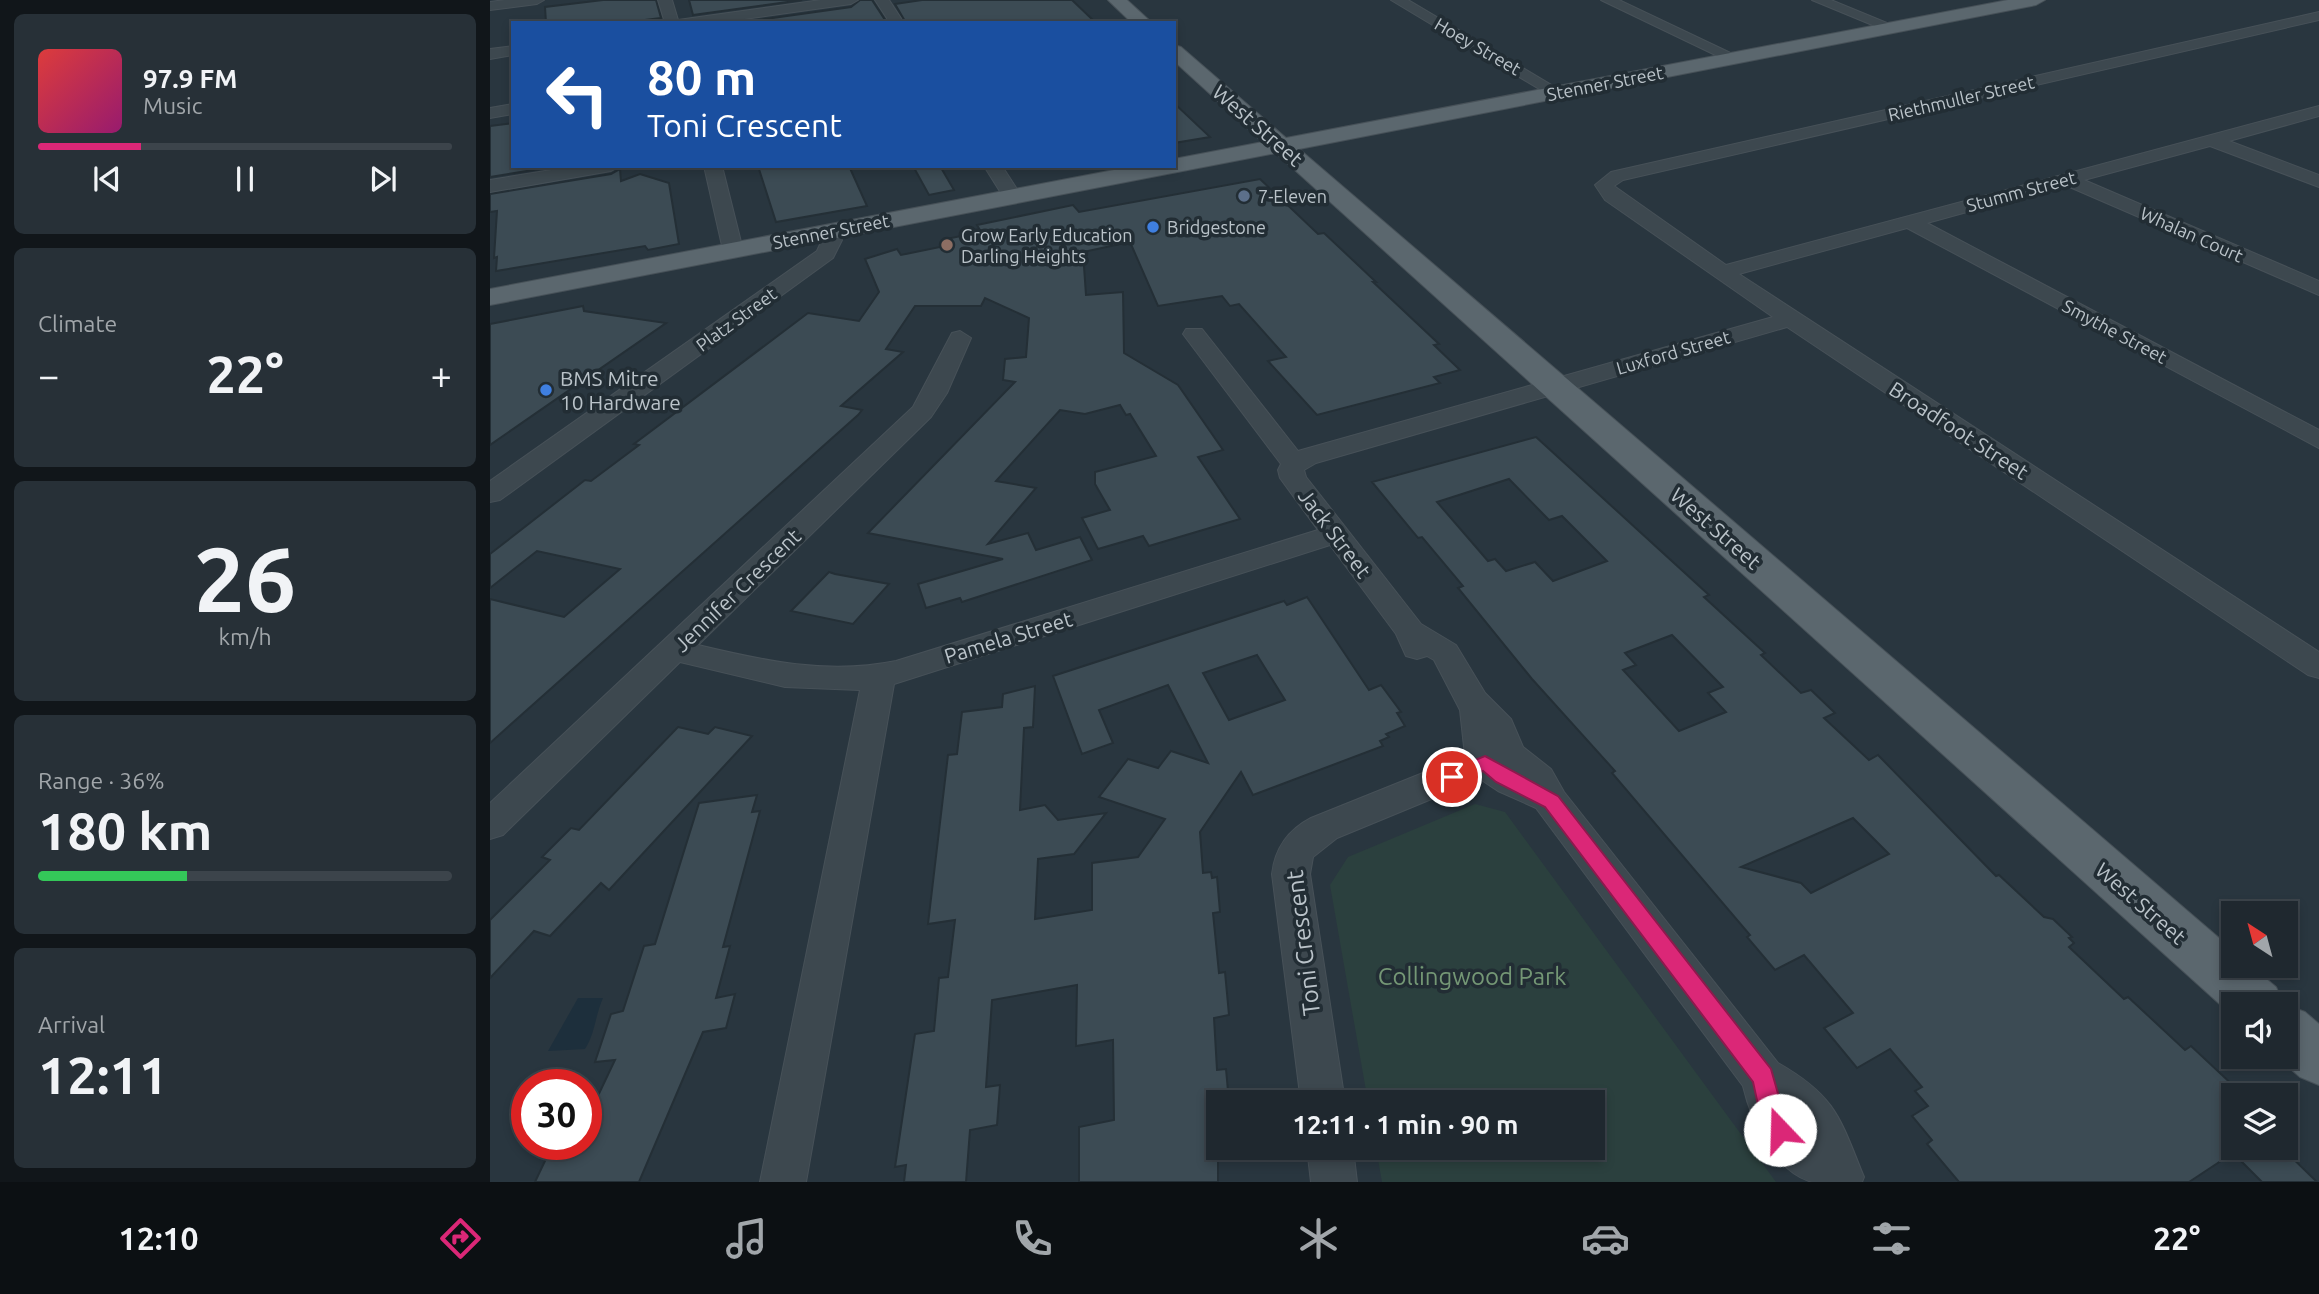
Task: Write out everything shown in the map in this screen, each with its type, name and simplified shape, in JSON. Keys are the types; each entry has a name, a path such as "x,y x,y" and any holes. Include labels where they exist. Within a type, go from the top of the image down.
{"main road":[{"path":"1117,0 1141,21"},
{"name":"Stenner Street","path":"1176,166 2036,0"},
{"name":"West Street","path":"1176,53 2243,992"},
{"name":"Stenner Street","path":"490,297 1164,168"},
{"path":"2298,1041 2319,1059"}],"street":[{"path":"490,6 537,0"},
{"path":"665,0 671,21"},
{"path":"698,21 851,0"},
{"path":"882,0 896,21"},
{"name":"Hoey Street","path":"1398,0 1558,93"},
{"path":"1608,0 1733,58"},
{"path":"1819,0 1892,28"},
{"name":"Riethmuller Street","path":"1604,185 1617,176 2319,16"},
{"path":"490,54 511,50"},
{"path":"490,113 511,109"},
{"name":"Stumm Street","path":"1723,272 2319,111"},
{"path":"2211,140 2319,181"},
{"path":"490,186 599,168"},
{"path":"713,168 733,250"},
{"path":"994,168 1013,197"},
{"name":"Whalan Court","path":"2066,179 2319,289"},
{"name":"Broadfoot Street","path":"1604,185 1612,196 1790,319 2319,667"},
{"name":"Smythe Street","path":"1910,222 2319,440"},
{"name":"Platz Street","path":"490,494 826,254 832,240 830,232"},
{"name":"Luxford Street","path":"1555,386 1790,319"},
{"name":"Jack Street","path":"1194,334 1294,464 1291,470 1293,478 1410,631 1423,662 1473,701 1478,719 1477,742 1497,758"},
{"name":"Jennifer Crescent","path":"490,825 922,412 937,393 949,355 960,338"},
{"path":"1294,464 1307,457 1555,386"},
{"name":"Pamela Street","path":"673,650 808,680 843,682 879,677 1336,534"},
{"path":"783,1182 879,677"},
{"path":"1497,758 1503,777 1551,802 1763,1077 1772,1114 1780,1130 1842,1178"},
{"name":"Toni Crescent","path":"1321,1090 1291,874 1296,849 1312,833 1497,758"},
{"path":"1331,1160 1334,1182"}],"green space":[{"name":"Collingwood Park","path":"1475,804 1505,812 1776,1182 1382,1182 1378,1160 1605,1160 1605,1090 1366,1090 1330,885 1348,857"}],"water":[{"path":"578,998 603,998 585,1049 548,1051"}],"building":[{"path":"603,0 656,0 661,18 637,21 546,21 545,7"},
{"path":"689,0 802,0 693,15"},
{"path":"860,0 872,0 886,21 751,21 851,7"},
{"path":"922,0 1072,0 1094,21 905,21 895,4"},
{"path":"1176,105 1210,137 1176,143"},
{"path":"511,123 511,168 546,168 490,177 490,126"},
{"path":"759,168 850,168 867,206 776,222"},
{"path":"914,168 941,168 954,190 929,195"},
{"path":"620,169 621,181 640,174 669,183 679,244 648,250 645,246 496,271 497,257 494,258 497,211 490,212 490,194 611,174"},
{"path":"1260,179 1318,234 1324,233 1376,282 1373,282 1439,344 1434,345 1460,370 1434,377 1440,383 1317,415 1268,361 1286,357 1239,304 1230,306 1222,296 1158,306 1130,242 1083,252 1086,295 1123,292 1124,353 1178,385 1223,450 1198,457 1240,519 1149,546 1143,536 1098,549 1082,518 1110,510 1095,484 1095,472 1156,456 1130,414 1126,415 1120,405 1085,414 1060,410 996,481 1036,488 988,544 1028,533 1036,550 1080,537 1092,560 962,602 960,598 926,608 918,584 1003,559 868,533 1015,382 1003,380 1005,359 1026,357 1029,318 985,298 981,306 915,306 886,349 903,352 841,406 862,410 858,415 490,743 490,599 564,617 620,569 537,551 490,588 490,554 585,480 591,481 639,445 634,444 808,313 859,321 879,292 865,259 897,249 901,255 945,246 946,239 981,232 977,225 1073,205 1079,212"},
{"path":"583,306 584,311 666,323 490,445 490,324"},
{"path":"1536,437 1709,595 1704,597 1765,653 1761,655 1801,693 1811,690 1835,713 1824,718 1869,760 1878,755 1996,876 1999,875 2044,917 2053,919 2072,937 2069,938 2074,943 2069,947 2124,999 2128,997 2185,1050 2191,1046 2231,1083 2221,1083 2222,1160 2189,1182 1959,1182 1927,1144 1932,1140 1912,1116 1928,1106 1915,1091 1922,1087 1890,1049 1857,1068 1824,1028 1853,1013 1804,955 1775,970 1747,937 1750,935 1612,773 1615,771 1532,679 1458,588 1463,586 1422,537 1418,538 1372,482","holes":["1509,479 1549,520 1562,516 1607,561 1553,581 1535,562 1506,571 1495,559 1488,561 1437,502","1672,635 1723,687 1708,693 1726,712 1679,731 1623,670 1636,665 1625,653","1853,818 1889,854 1811,893 1801,883 1741,867"]},
{"path":"829,572 889,584 853,624 791,611"},
{"path":"1307,597 1369,690 1381,685 1401,712 1397,713 1405,726 1386,734 1389,737 1380,741 1383,746 1253,795 1241,772 1200,832 1203,873 1211,872 1212,878 1217,877 1220,912 1213,913 1219,973 1225,972 1229,1015 1214,1018 1217,1070 1226,1069 1228,1090 1206,1090 1206,1160 1218,1160 1218,1182 1079,1182 1079,1127 1114,1120 1113,1040 1076,1046 1077,985 992,1000 986,1087 1000,1085 997,1125 970,1130 966,1182 904,1182 906,1165 895,1167 915,1034 934,1031 939,978 948,977 955,920 928,924 948,755 957,754 962,712 1002,707 1003,694 1035,686 1033,727 1024,728 1020,810 1045,805 1058,820 1106,813 1074,854 1038,859 1035,919 1092,910 1092,863 1138,857 1165,819 1099,797 1128,759 1158,768 1171,751 1208,763 1168,685 1099,710 1113,743 1082,754 1053,676 1284,601 1287,605","holes":["1257,655 1285,700 1229,720 1203,673"]},
{"path":"678,727 708,734 715,727 752,736 609,890 601,883 550,936 534,931 490,978 490,920 550,860 542,857 571,828 579,830"},
{"path":"757,795 752,812 760,811 723,947 730,946 716,998 735,994 726,1028 703,1032 639,1182 535,1182 545,1160 602,1160 602,1087 615,1060 595,1062 611,1014 623,1011 644,946 655,944 699,803"},
{"path":"2240,1160 2294,1160 2317,1182 2262,1182"}],"place":[{"name":"7-Eleven","path":"1244,196"},
{"name":"Bridgestone","path":"1153,227"},
{"name":"Grow Early Education Darling Heights","path":"947,245"},
{"name":"BMS Mitre 10 Hardware","path":"546,390"}],"route":[{"path":"1452,777 1485,763 1503,777 1551,802 1763,1077 1772,1114 1780,1130"}]}
